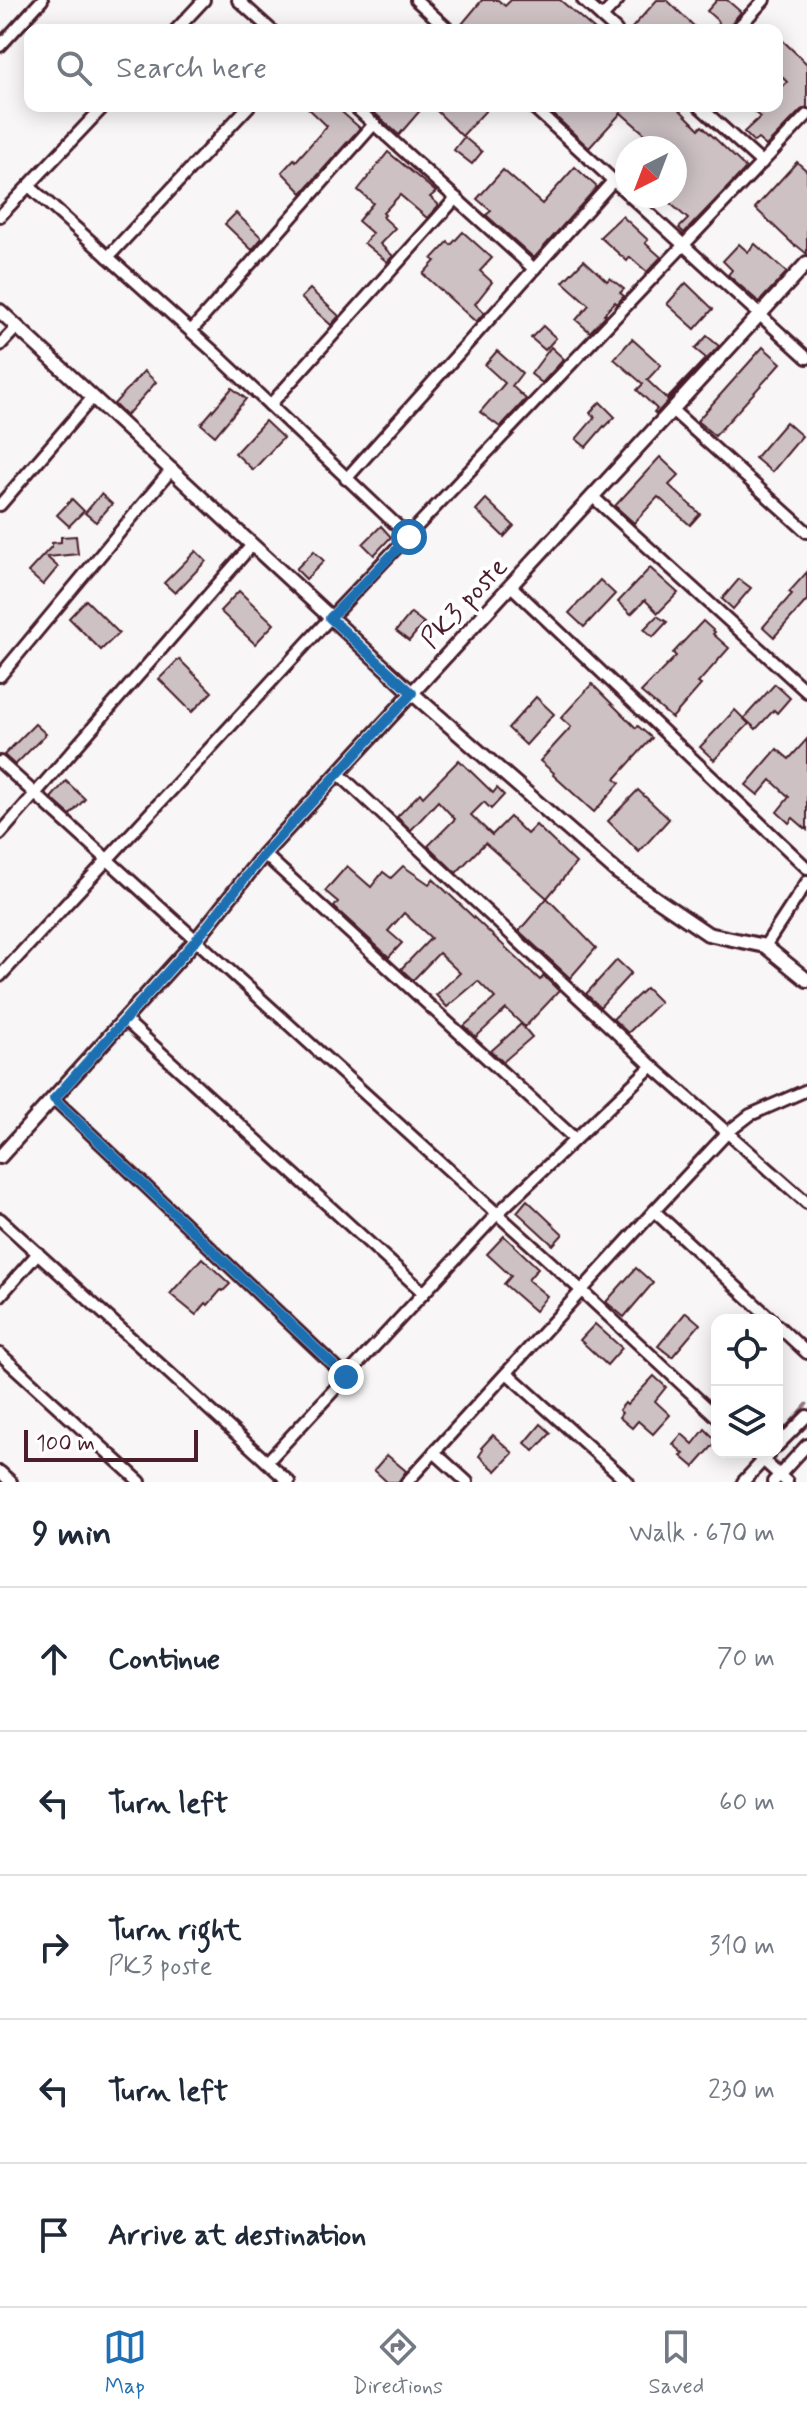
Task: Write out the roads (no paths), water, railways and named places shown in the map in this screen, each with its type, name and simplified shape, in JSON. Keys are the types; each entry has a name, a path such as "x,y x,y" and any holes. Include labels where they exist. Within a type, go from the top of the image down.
{"street":[{"path":"0,46 42,0"},
{"path":"182,24 204,0"},
{"path":"238,0 264,24"},
{"path":"416,0 442,24"},
{"path":"583,0 610,24"},
{"path":"602,17 618,0"},
{"path":"742,24 764,0"},
{"path":"0,216 98,112"},
{"path":"108,257 243,112"},
{"path":"361,112 534,269"},
{"path":"346,479 613,181 538,112"},
{"path":"706,112 762,163"},
{"path":"0,976 330,618 807,115"},
{"path":"191,331 374,124"},
{"path":"29,186 191,331 409,537"},
{"path":"270,405 456,198"},
{"path":"643,208 807,358"},
{"name":"PK3 poste","path":"0,1157 196,940 264,854 807,263"},
{"path":"0,311 412,693 617,872 708,934 765,946 807,980"},
{"path":"0,345 17,327"},
{"path":"0,505 93,397"},
{"path":"672,410 807,532"},
{"path":"0,676 172,469"},
{"path":"592,496 807,692"},
{"path":"0,834 252,545"},
{"path":"511,586 807,868"},
{"path":"0,762 711,1411"},
{"path":"338,773 652,1066 807,1203"},
{"path":"264,854 575,1139"},
{"path":"765,946 807,882"},
{"path":"125,1020 424,1293"},
{"path":"267,1462 497,1214 652,1066"},
{"path":"407,1482 728,1132 750,1115 807,1090"},
{"path":"54,1099 346,1377"},
{"path":"654,1211 766,1314"},
{"path":"0,1219 289,1482"},
{"path":"0,1296 38,1253"},
{"path":"783,1331 807,1353"},
{"path":"0,1354 140,1482"},
{"path":"507,1373 628,1482"},
{"path":"783,1440 807,1416"},
{"path":"768,1458 780,1480 807,1445"},
{"path":"434,1452 467,1482"},
{"path":"743,1482 765,1458"},
{"path":"0,1472 11,1482"}],"waterway":[{"path":"783,1430 807,1404"},
{"path":"736,1482 758,1458"}]}
